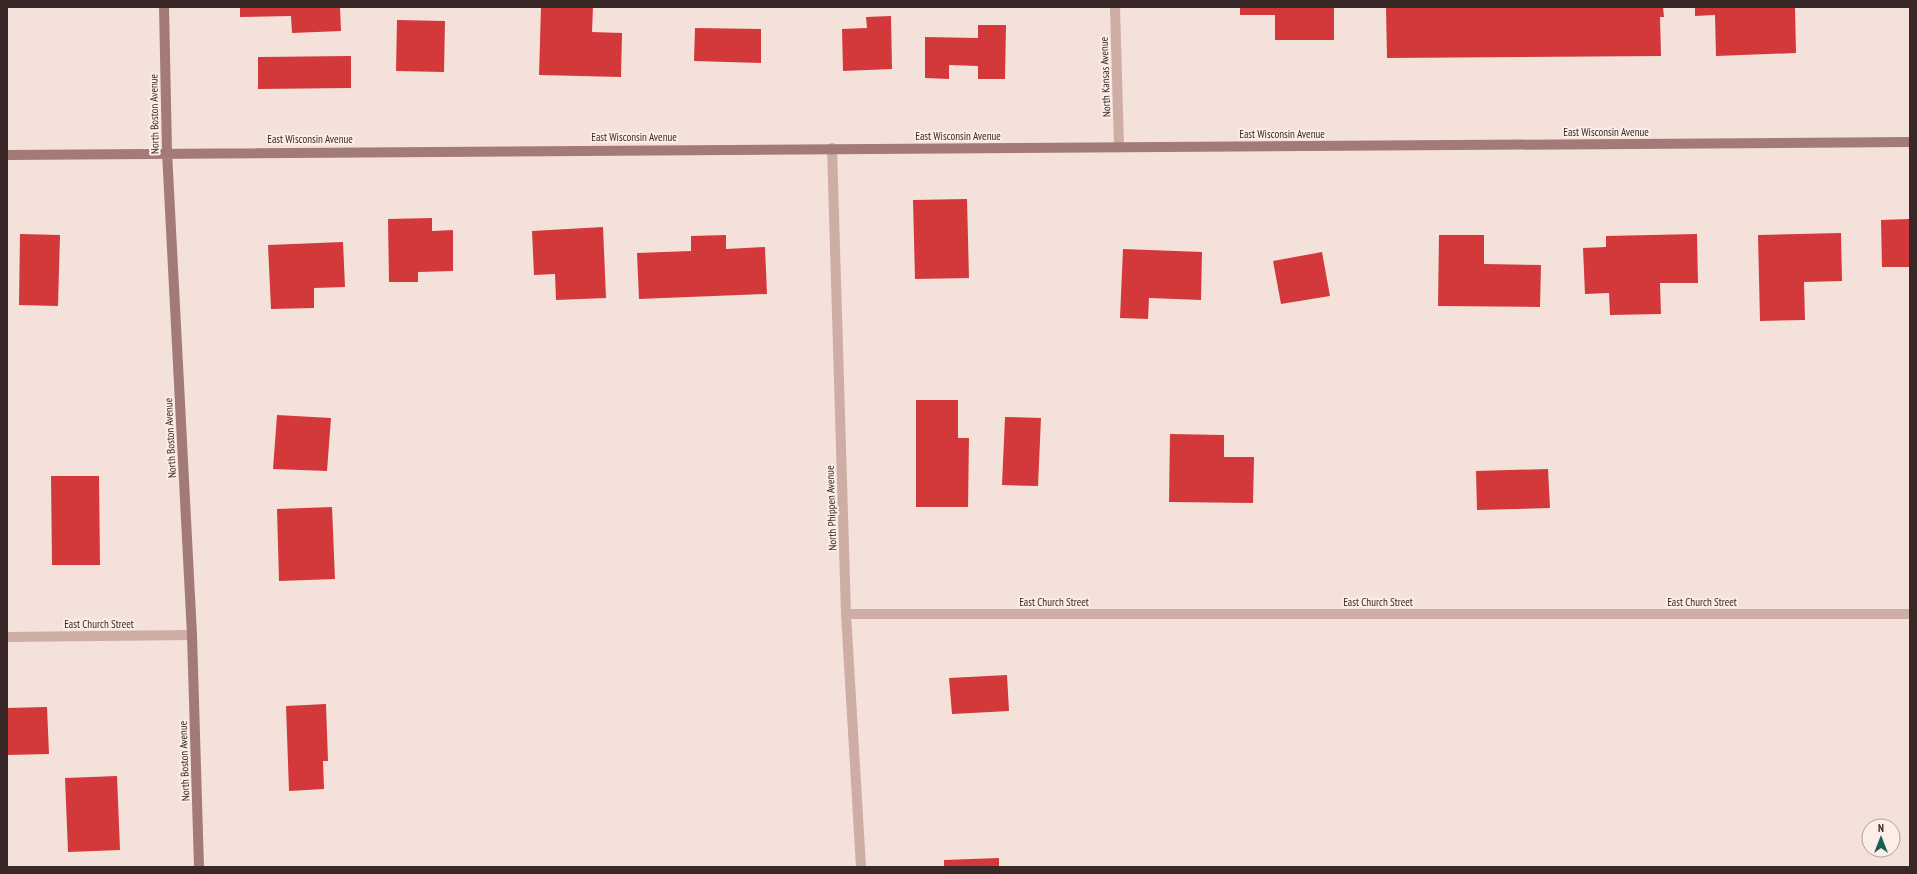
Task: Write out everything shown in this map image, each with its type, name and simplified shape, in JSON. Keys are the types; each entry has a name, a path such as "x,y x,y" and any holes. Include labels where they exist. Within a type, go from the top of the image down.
{"street":[{"name":"North Boston Avenue","path":"164,7 167,152 192,635 198,867"},
{"name":"North Kansas Avenue","path":"1115,7 1120,147"},
{"name":"East Wisconsin Avenue","path":"7,155 167,152 1910,142"},
{"name":"North Phippen Avenue","path":"832,148 846,614 861,867"},
{"name":"East Church Street","path":"846,614 1910,614"},
{"name":"East Church Street","path":"7,637 192,635"}],"building":[{"path":"240,7 340,7 341,31 292,33 291,16 240,17"},
{"path":"541,7 593,7 592,32 622,33 621,77 539,75"},
{"path":"1240,7 1334,7 1334,40 1275,40 1275,15 1240,15"},
{"path":"1386,7 1663,7 1664,17 1660,17 1661,56 1387,58"},
{"path":"1695,7 1795,7 1796,53 1716,56 1715,15 1695,16"},
{"path":"891,16 892,69 843,71 842,29 867,28 866,17"},
{"path":"397,20 445,21 444,72 396,71"},
{"path":"978,25 1006,25 1005,79 978,79 978,66 949,65 949,79 925,78 925,37 978,38"},
{"path":"695,28 761,29 761,63 694,61"},
{"path":"351,56 351,88 258,89 258,57"},
{"path":"967,199 969,278 915,279 913,200"},
{"path":"432,218 432,231 453,230 453,271 418,272 418,282 389,282 388,219"},
{"path":"1910,219 1910,267 1882,267 1881,220"},
{"path":"603,227 606,298 556,300 555,274 534,275 532,231"},
{"path":"1841,233 1842,281 1804,282 1805,320 1760,321 1758,235"},
{"path":"20,234 60,235 58,306 19,305"},
{"path":"1697,234 1698,283 1660,283 1661,314 1610,315 1609,293 1585,294 1583,248 1606,247 1606,236"},
{"path":"726,235 726,249 765,247 767,294 639,299 637,253 691,251 691,236"},
{"path":"1439,235 1484,235 1484,264 1541,265 1540,307 1438,306"},
{"path":"343,242 345,287 314,288 314,308 271,309 268,245"},
{"path":"1123,249 1202,252 1201,300 1149,298 1148,319 1120,318"},
{"path":"1322,252 1330,296 1281,304 1273,261"},
{"path":"916,400 958,400 958,438 969,438 968,507 916,507"},
{"path":"277,415 331,418 327,471 273,469"},
{"path":"1005,417 1041,418 1038,486 1002,485"},
{"path":"1170,434 1224,435 1224,457 1254,457 1253,503 1169,502"},
{"path":"1548,469 1550,508 1477,510 1476,471"},
{"path":"51,476 99,476 100,565 52,565"},
{"path":"332,507 335,579 279,581 277,509"},
{"path":"1007,675 1009,711 952,714 949,678"},
{"path":"326,704 328,761 323,761 324,789 289,791 286,706"},
{"path":"47,707 49,754 7,755 7,708"},
{"path":"117,776 120,850 68,852 65,778"},
{"path":"999,858 999,867 944,867 944,860"}]}
